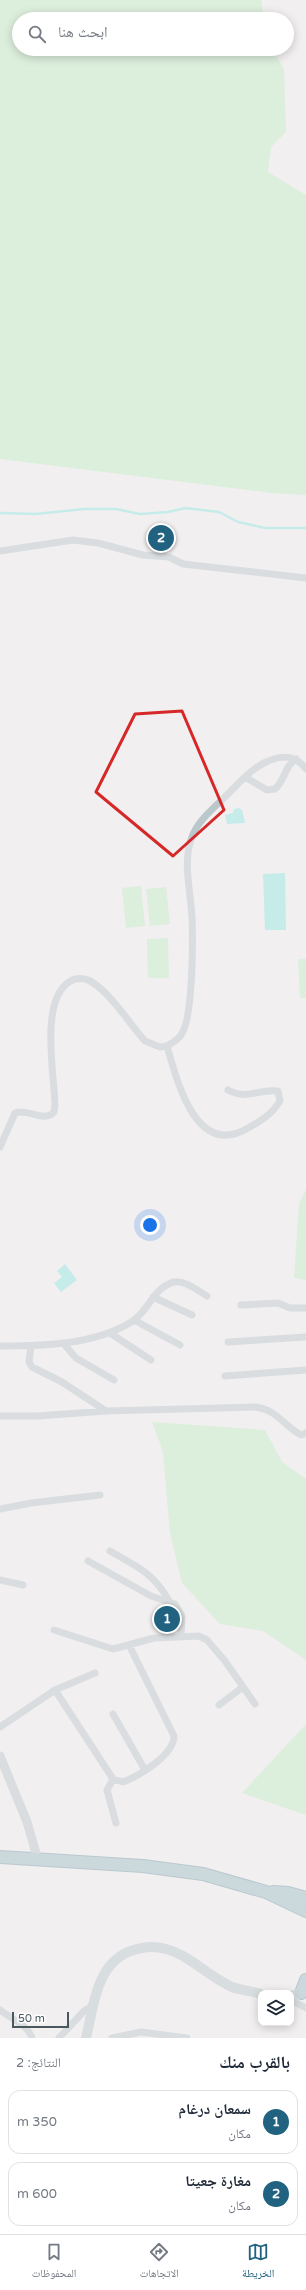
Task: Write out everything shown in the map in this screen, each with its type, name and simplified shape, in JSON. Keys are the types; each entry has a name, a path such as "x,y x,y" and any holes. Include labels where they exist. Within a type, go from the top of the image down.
{"highway":[{"path":"0,1858 143,1866 188,1871 215,1876 266,1892 306,1911"},
{"path":"266,1892 288,1893 306,1898"},
{"path":"297,1995 306,1980"}],"main road":[{"path":"86,2038 94,2003 103,1974 115,1958 125,1952 152,1946 168,1949 182,1955 232,1987 258,1993"}],"street":[{"path":"0,551 73,540 91,542 143,555 169,557 183,564 306,578"},
{"path":"0,1147 16,1113 20,1111 44,1116 54,1112 55,1104 51,1026 53,1010 59,992 71,980 80,979 91,981 100,988 145,1041 160,1047 167,1046 182,1035 186,1026 192,943 188,867 192,836 200,823 256,767 270,760 288,757 296,759 306,769"},
{"path":"245,777 267,790 275,789 286,769 296,759"},
{"path":"167,1046 178,1085 186,1104 198,1121 211,1132 228,1136 244,1130 270,1114 280,1101 278,1091 272,1090 240,1095 228,1090"},
{"path":"0,1346 31,1346 63,1343 110,1333 134,1320 153,1297 165,1286 176,1282 182,1282 207,1296"},
{"path":"153,1297 192,1315"},
{"path":"241,1305 278,1303 290,1308 306,1308"},
{"path":"134,1320 180,1345"},
{"path":"110,1333 151,1360"},
{"path":"228,1342 306,1337"},
{"path":"63,1343 76,1358 88,1367 114,1380"},
{"path":"31,1346 29,1362 32,1367 62,1382 106,1411"},
{"path":"225,1376 306,1370"},
{"path":"0,1416 37,1416 106,1411 266,1408 276,1414 298,1434 305,1435"},
{"path":"0,1509 31,1503 100,1495"},
{"path":"110,1551 152,1577 160,1585 169,1601"},
{"path":"88,1561 151,1596 175,1604 180,1612 181,1636"},
{"path":"0,1580 23,1585"},
{"path":"54,1630 113,1649 154,1638 194,1635 207,1640 244,1687 255,1704"},
{"path":"55,1690 113,1780 123,1782 145,1770 172,1748 174,1736 128,1645"},
{"path":"0,1727 55,1690 95,1673"},
{"path":"219,1705 244,1687"},
{"path":"113,1714 145,1770"},
{"path":"0,1756 27,1822 38,1860"},
{"path":"113,1780 107,1790 116,1823"},
{"path":"297,1995 306,2008"},
{"path":"59,2038 84,2011 94,2003"},
{"path":"0,2010 23,2026 30,2033 32,2038"},
{"path":"112,2038 141,2032 187,2038"}],"highlighted area":[{"path":"182,711 224,810 173,856 96,792 135,714"}],"green space":[{"path":"0,0 261,0 263,12 12,12 12,56 276,56 284,69 286,132 271,147 268,172 306,195 306,495 273,493 0,459"},
{"path":"141,886 145,926 126,928 122,888"},
{"path":"166,887 170,924 150,926 146,889"},
{"path":"168,938 169,978 148,978 147,939"},
{"path":"298,959 306,959 306,998 300,998"},
{"path":"306,1189 306,1280 294,1278 299,1204"},
{"path":"152,1422 265,1430 282,1462 306,1479 306,1660 263,1631 220,1624 182,1583 170,1533 163,1452"},
{"path":"306,1724 306,1815 242,1793"}],"water":[{"path":"239,808 242,810 245,823 227,824 225,815 233,813 234,809"},
{"path":"285,873 286,930 265,930 263,874"},
{"path":"65,1264 77,1280 61,1292 54,1283 62,1277 57,1271"}],"waterway":[{"path":"0,513 36,514 84,509 116,509 140,514 168,512 185,508 219,512 238,522 265,528 306,528"}],"place":[{"name":"مغارة جعيتا","path":"161,538"},
{"name":"سمعان درغام","path":"167,1619"}]}
